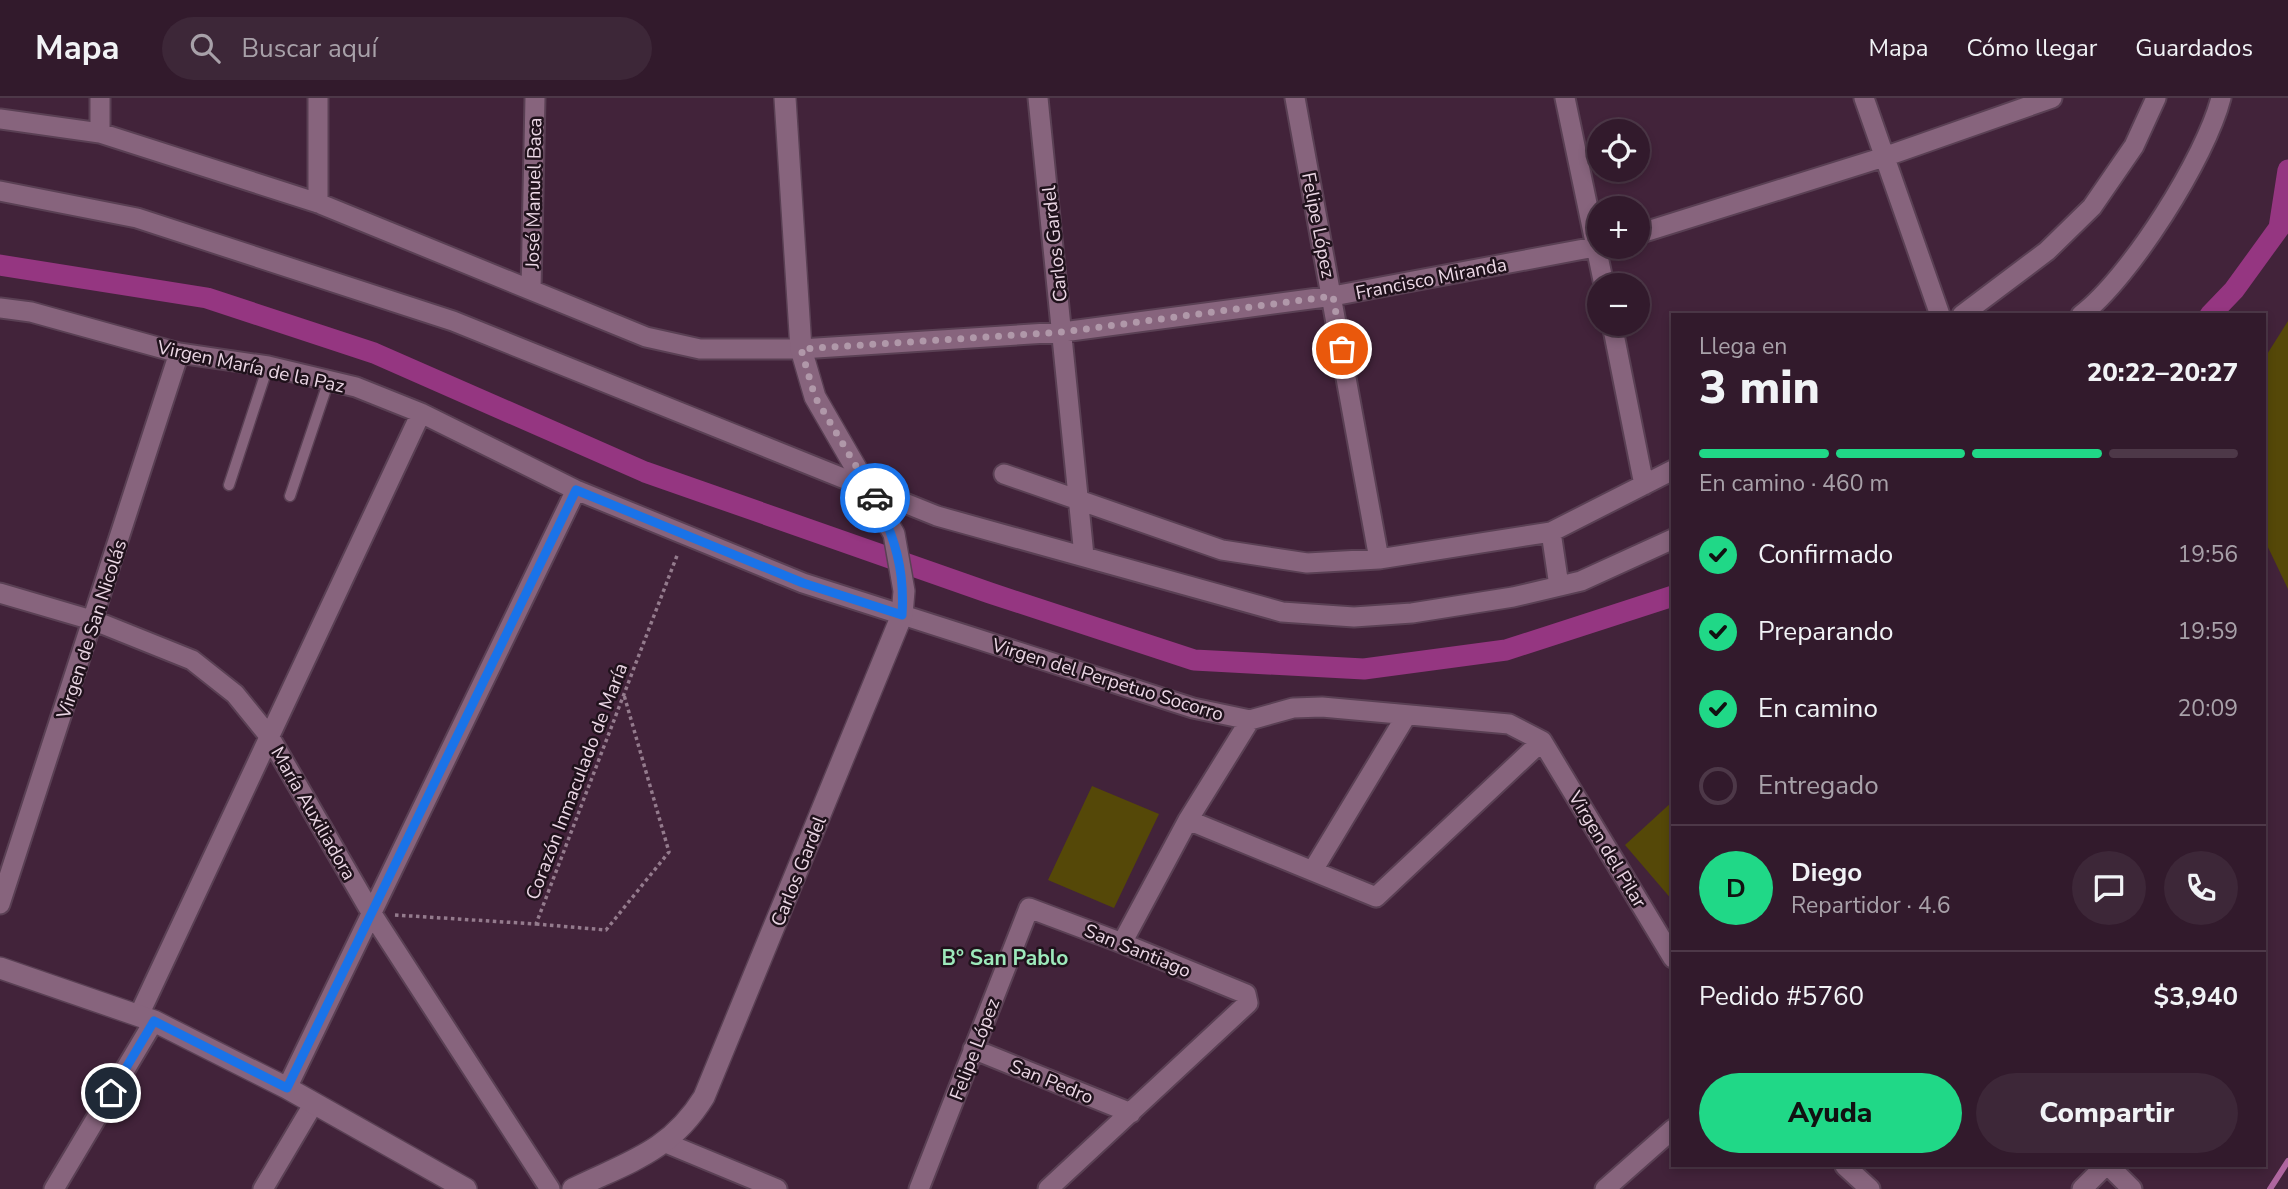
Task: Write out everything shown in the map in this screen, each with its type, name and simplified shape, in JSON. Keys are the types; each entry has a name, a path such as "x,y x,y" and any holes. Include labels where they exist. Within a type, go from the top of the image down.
{"street":[{"path":"100,98 100,133"},
{"path":"318,98 318,203"},
{"name":"José Manuel Baca","path":"531,289 535,98"},
{"name":"Carlos Gardel","path":"573,1189 666,1143 688,1123 704,1097 902,615 900,560 894,534 815,397 801,349 785,98"},
{"name":"Carlos Gardel","path":"1038,98 1084,556"},
{"name":"Felipe López","path":"1295,98 1379,559"},
{"path":"1565,98 1587,197"},
{"path":"1864,98 1939,313"},
{"path":"1650,230 1884,156 2052,98"},
{"path":"1965,313 2047,251 2092,207 2134,146 2156,98"},
{"path":"2083,313 2135,255 2180,185 2217,112 2221,98"},
{"name":"Francisco Miranda","path":"0,118 100,133 318,203 646,337 701,349 801,349 1063,332 1333,296 1587,248"},
{"path":"0,191 137,218 453,321 937,516 1282,612 1354,617 1412,613 1581,580 1671,541"},
{"name":"Virgen María de la Paz","path":"0,308 31,312 179,353 268,366 356,387 421,413 576,490 685,535"},
{"path":"1614,336 1644,485"},
{"name":"Virgen de San Nicolás","path":"0,904 179,353"},
{"path":"54,1189 146,1018 269,736 421,413"},
{"path":"1004,474 1222,550 1307,563 1379,559 1551,532 1671,471"},
{"path":"287,1088 576,490"},
{"path":"1551,532 1559,586"},
{"name":"Virgen del Perpetuo Socorro","path":"685,535 803,583 1193,708 1250,720 1293,708 1322,707 1510,724 1542,741"},
{"name":"María Auxiliadora","path":"0,593 94,621 192,660 235,694 269,736 372,914 550,1189"},
{"path":"1313,870 1406,716"},
{"path":"1122,943 1188,820 1250,720"},
{"path":"1188,820 1376,897 1542,741"},
{"name":"Virgen del Pilar","path":"1542,741 1671,955"},
{"name":"Felipe López","path":"919,1189 1029,908"},
{"name":"San Santiago","path":"1029,908 1246,994 1248,1003 1239,1014 1131,1113"},
{"path":"0,968 146,1018 287,1088 466,1189"},
{"name":"San Pedro","path":"973,1049 1131,1113"},
{"path":"263,1189 314,1103"},
{"path":"1048,1189 1131,1113"},
{"path":"1615,1186 1671,1131"},
{"path":"666,1143 728,1180 776,1189"},
{"path":"1846,1167 1870,1189"},
{"path":"2082,1189 2106,1167"},
{"path":"2108,1167 2132,1189"}],"lane":[{"path":"229,485 268,366"},
{"path":"290,496 329,380"}],"path":[{"name":"Corazón Inmaculado de María","path":"372,914 536,923 685,535"},
{"path":"536,923 606,930 669,852 624,695"}],"shaded area":[{"path":"2288,321 2288,589 2266,543 2266,356"},
{"path":"1092,786 1159,814 1114,908 1048,880"},
{"path":"1671,803 1671,899 1625,845"}],"waterway":[{"path":"2212,313 2234,290 2279,228 2288,170"},
{"path":"0,265 207,298 374,353 645,472 990,593 1194,660 1364,669 1506,650 1671,597"},
{"path":"2270,1189 2288,1161"}],"way so far":[{"path":"875,498 815,397 801,349 1063,332 1333,296 1342,349"}],"district":[{"name":"B° San Pablo","path":"1005,958"}],"route":[{"path":"111,1093 154,1021 287,1088 576,490 803,583 902,615 904,591 894,534 875,498"}]}
